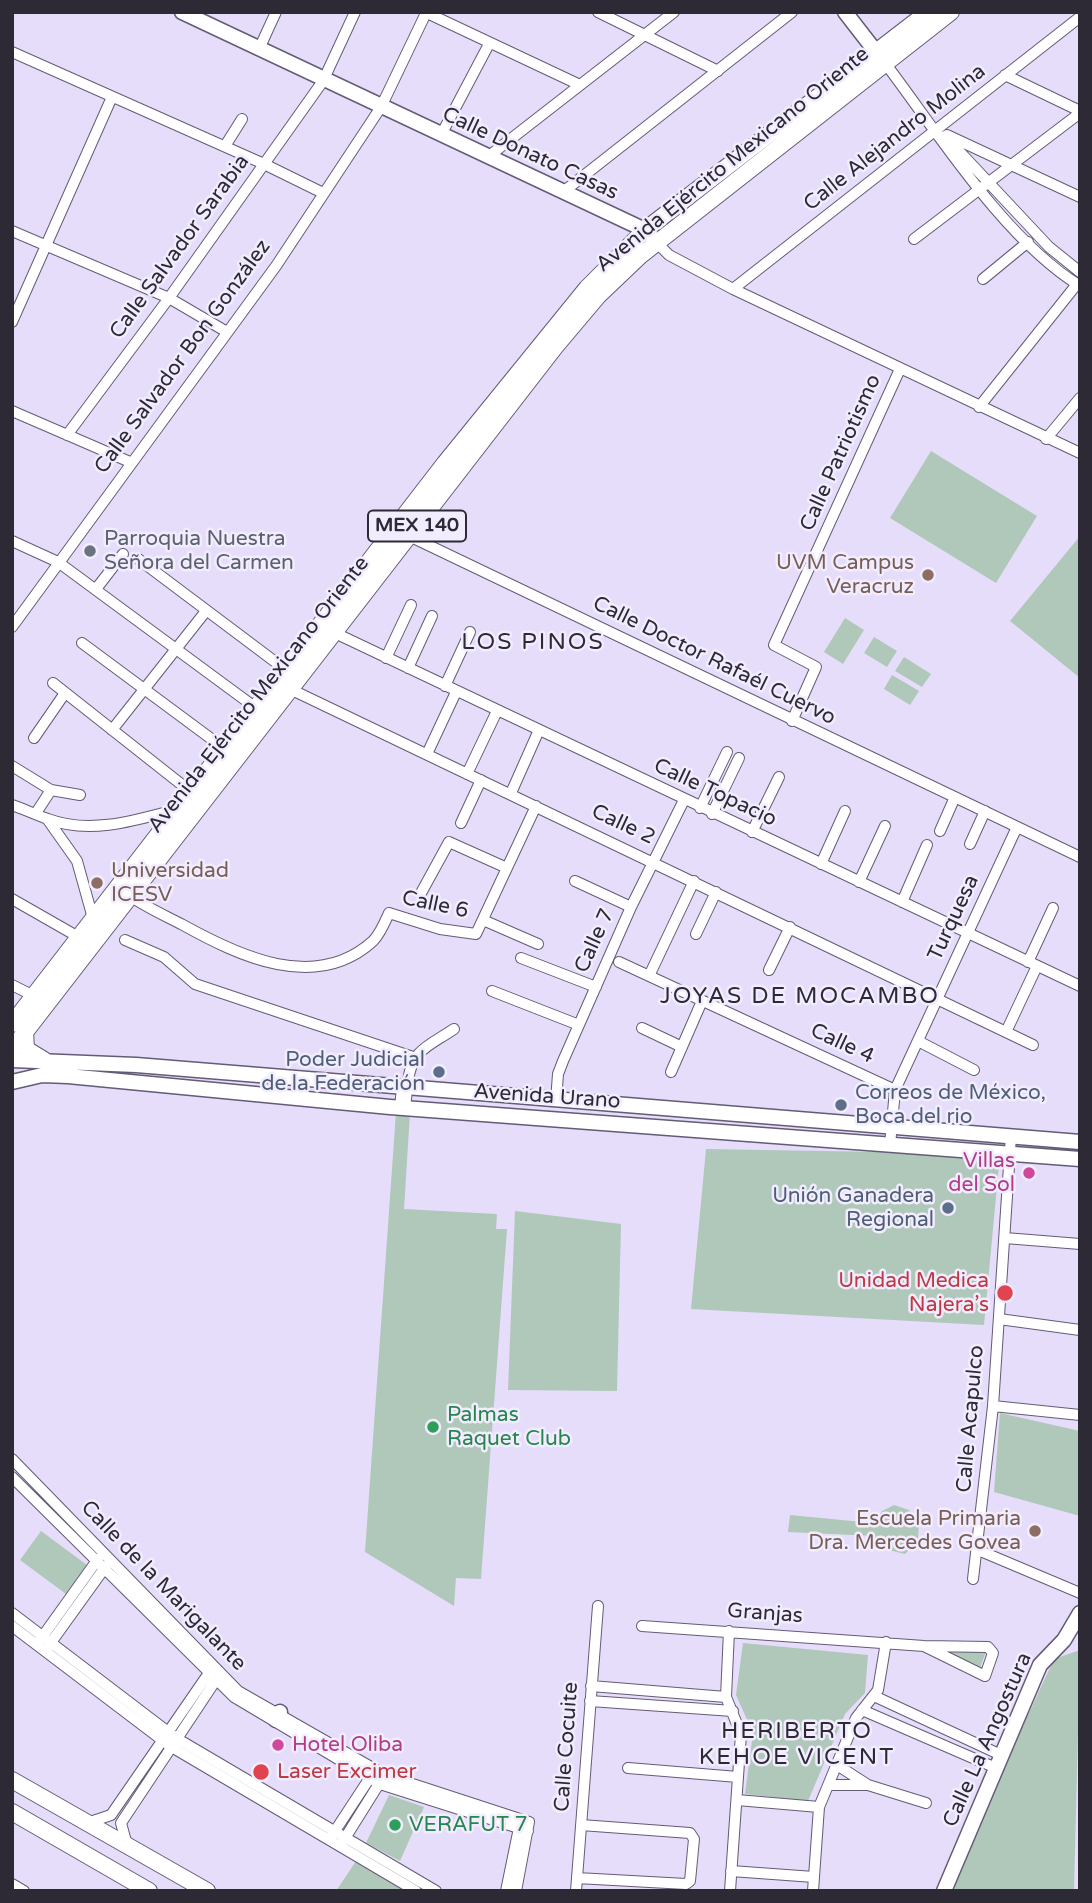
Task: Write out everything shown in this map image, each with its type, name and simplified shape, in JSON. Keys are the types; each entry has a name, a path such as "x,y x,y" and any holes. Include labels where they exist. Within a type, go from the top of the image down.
{"main road":[{"path":"845,12 880,58"},
{"name":"Avenida Ejército Mexicano Oriente","path":"123,891 179,808 286,670 569,329 617,277 880,58 928,12"},
{"name":"Avenida Ejército Mexicano Oriente","path":"19,1028 123,891 335,633 402,533 558,320 645,230 880,58 951,12"},
{"name":"Calle Donato Casas","path":"190,14 323,81 645,230 657,243"},
{"name":"Avenida Ejército Mexicano Oriente","path":"12,1049 34,996 85,941"},
{"path":"19,1028 26,1049 44,1060"},
{"name":"Avenida Urano","path":"12,1060 44,1060 406,1086 492,1096 1080,1142"},
{"name":"Avenida Urano","path":"12,1082 20,1077 68,1076 402,1108 1080,1158"},
{"path":"491,1114 492,1096"},
{"name":"Calle La Angostura","path":"944,1891 1043,1660 1064,1640 1080,1613"},
{"path":"12,1780 207,1891"},
{"path":"12,1812 149,1891"}],"street":[{"path":"259,50 276,12"},
{"name":"Calle Salvador Sarabia","path":"67,435 169,298 323,81 355,12"},
{"path":"425,12 580,85"},
{"name":"Calle Salvador Bon González","path":"12,627 130,462 276,266 381,107 425,12"},
{"path":"598,12 718,71"},
{"path":"489,156 674,12"},
{"path":"563,192 792,12"},
{"name":"Calle Alejandro Molina","path":"733,289 1080,17"},
{"path":"441,135 489,44"},
{"path":"12,52 225,146 323,194"},
{"path":"880,58 980,189 1043,258 1078,285 979,407"},
{"path":"914,239 1013,166 1080,112 1005,75"},
{"path":"12,322 112,97"},
{"path":"225,146 242,119"},
{"path":"936,130 1080,197"},
{"path":"936,130 1049,247 1080,272"},
{"path":"12,231 169,298 227,332"},
{"path":"983,279 1028,242"},
{"name":"Calle Donato Casas","path":"657,243 669,255 733,289 1080,453"},
{"name":"Calle Patriotismo","path":"792,721 816,667 774,645 900,369"},
{"path":"1046,439 1080,397"},
{"path":"12,411 130,462"},
{"name":"Calle Doctor Rafaél Cuervo","path":"402,533 1080,857"},
{"path":"12,541 58,562 256,708"},
{"path":"96,589 124,554"},
{"path":"138,558 286,670"},
{"path":"386,658 411,605"},
{"path":"112,730 206,611"},
{"path":"408,668 432,616"},
{"path":"445,686 470,632"},
{"name":"Calle Topacio","path":"335,633 712,814 1080,986"},
{"path":"82,643 225,749"},
{"path":"53,683 191,792"},
{"name":"Calle 2","path":"290,689 654,861 1033,1045"},
{"path":"427,754 456,692"},
{"path":"34,738 65,693"},
{"path":"467,774 497,710"},
{"path":"511,793 539,730"},
{"path":"700,808 727,752"},
{"path":"712,814 739,758"},
{"path":"12,766 51,790 80,795"},
{"path":"752,832 779,777"},
{"path":"461,823 481,780"},
{"path":"36,813 51,790"},
{"path":"940,831 955,797"},
{"name":"Calle 7","path":"556,1101 558,1074 631,907 684,800"},
{"path":"12,804 48,819 75,825 108,825 179,808"},
{"name":"Calle 6","path":"123,891 236,951 293,968 333,964 353,955 375,940 389,913 440,929 476,934 536,806"},
{"path":"821,864 845,811"},
{"path":"970,844 985,811"},
{"path":"48,819 77,861 97,925"},
{"path":"859,882 885,826"},
{"name":"Turquesa","path":"890,1145 895,1090 1017,827"},
{"path":"421,893 449,842 507,868"},
{"path":"902,902 927,845"},
{"path":"575,881 631,907"},
{"path":"649,976 694,881"},
{"path":"696,934 716,892"},
{"path":"12,899 85,941"},
{"path":"1009,1033 1036,965 1053,908"},
{"path":"483,920 538,944"},
{"path":"768,970 790,927"},
{"path":"125,940 164,957 195,984 413,1057"},
{"path":"521,958 596,986"},
{"name":"Calle 4","path":"619,962 895,1090"},
{"path":"12,985 34,996"},
{"path":"492,991 579,1025"},
{"path":"671,1072 702,1001"},
{"path":"642,1028 682,1047"},
{"path":"402,1108 413,1057 454,1029"},
{"path":"918,1041 974,1070"},
{"name":"Calle Acapulco","path":"973,1579 993,1406 1011,1136"},
{"path":"1005,1238 1080,1244"},
{"path":"999,1320 1080,1330"},
{"path":"993,1406 1080,1415"},
{"name":"Calle de la Marigalante","path":"14,1464 234,1697 278,1716 378,1777 524,1825"},
{"name":"Calle de la Marigalante","path":"12,1477 103,1561"},
{"path":"978,1550 1080,1594"},
{"path":"44,1643 103,1561"},
{"name":"Calle Cocuite","path":"576,1891 598,1606"},
{"path":"12,1613 44,1643 169,1739 342,1842 416,1891"},
{"path":"12,1626 44,1643"},
{"name":"Granjas","path":"642,1626 992,1650 985,1676 924,1646"},
{"path":"729,1631 726,1697 741,1729 730,1891"},
{"path":"813,1891 820,1807 862,1710 879,1686 886,1642"},
{"path":"127,1845 121,1823 141,1782 214,1674"},
{"path":"591,1686 726,1697"},
{"path":"874,1696 940,1727 999,1762"},
{"path":"590,1700 733,1711"},
{"path":"862,1710 932,1741 999,1762"},
{"path":"932,1741 940,1727"},
{"path":"837,1765 868,1785 926,1803"},
{"path":"628,1768 738,1777"},
{"path":"332,1836 378,1777"},
{"path":"342,1842 378,1777"},
{"path":"87,1823 111,1815 141,1782"},
{"path":"829,1785 868,1785"},
{"path":"737,1800 820,1807"},
{"path":"506,1891 524,1825"},
{"path":"516,1891 524,1825"},
{"path":"577,1878 686,1884 690,1881 694,1839 690,1833 581,1825"},
{"path":"342,1842 436,1891"},
{"path":"732,1871 814,1877"},
{"path":"12,1884 24,1891"}],"green space":[{"path":"931,451 1037,516 996,583 890,518"},
{"path":"1080,536 1080,678 1010,621"},
{"path":"845,618 864,630 843,664 824,652"},
{"path":"874,637 897,651 887,667 864,653"},
{"path":"904,657 931,674 922,687 895,671"},
{"path":"892,675 919,691 910,705 884,689"},
{"name":"Palmas Raquet Club","path":"396,1112 410,1113 404,1209 497,1214 496,1229 507,1229 481,1579 456,1578 454,1606 365,1552"},
{"path":"706,1149 1000,1154 984,1325 691,1309"},
{"path":"515,1211 621,1224 617,1391 508,1390"},
{"path":"1000,1413 1080,1431 1080,1516 994,1492"},
{"path":"894,1505 909,1510 919,1521 918,1541 905,1554 880,1548 874,1536 788,1532 790,1515 873,1523 882,1511"},
{"path":"41,1531 87,1565 66,1594 20,1560"},
{"path":"743,1643 868,1655 865,1693 845,1714 808,1801 745,1794 753,1733 736,1695"},
{"path":"1080,1650 1074,1891 952,1891 1002,1771 1054,1659"},
{"path":"949,1651 986,1652 979,1670"},
{"name":"VERAFUT 7","path":"389,1795 424,1807 400,1861 366,1843"},
{"path":"356,1861 405,1891 336,1891"}],"place":[{"name":"Parroquia Nuestra Señora del Carmen","path":"90,551"},
{"name":"UVM Campus Veracruz","path":"928,575"},
{"name":"Universidad ICESV","path":"97,883"},
{"name":"Poder Judicial de la Federación","path":"439,1072"},
{"name":"Correos de México, Boca del rio","path":"841,1105"},
{"name":"Villas del Sol","path":"1029,1173"},
{"name":"Unión Ganadera Regional","path":"948,1208"},
{"name":"Unidad Medica Najera’s","path":"1005,1293"},
{"name":"Palmas Raquet Club","path":"433,1427"},
{"name":"Escuela Primaria Dra. Mercedes Govea","path":"1035,1531"},
{"name":"Hotel Oliba","path":"278,1745"},
{"name":"Laser Excimer","path":"261,1772"},
{"name":"VERAFUT 7","path":"395,1825"}],"district":[{"name":"LOS PINOS","path":"533,643"},
{"name":"JOYAS DE MOCAMBO","path":"800,997"},
{"name":"HERIBERTO KEHOE VICENT","path":"797,1745"}]}
